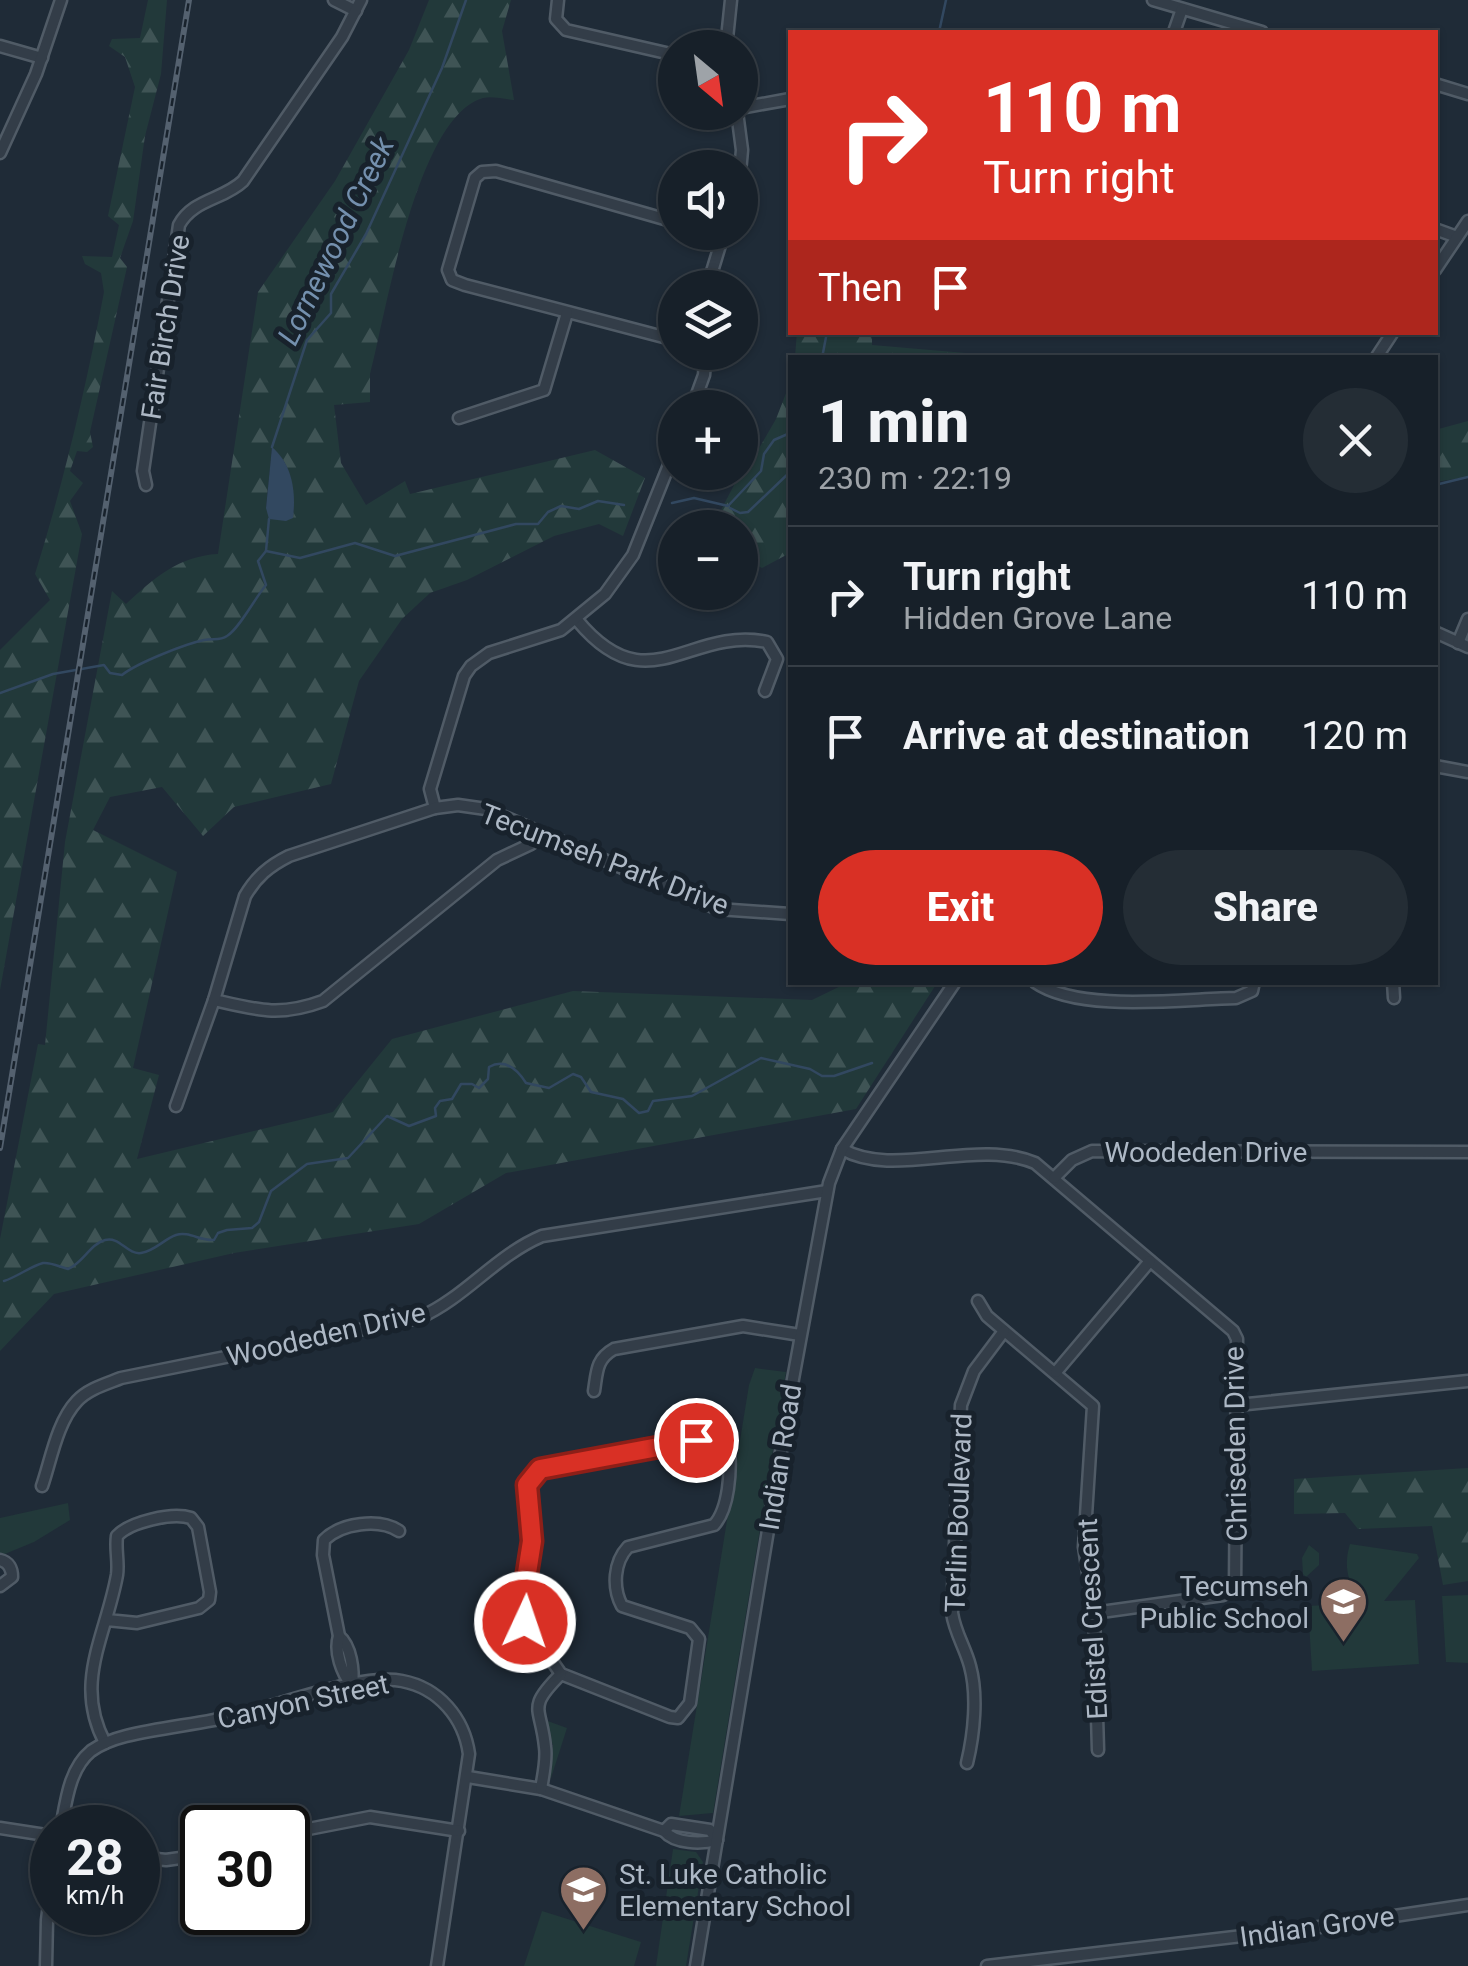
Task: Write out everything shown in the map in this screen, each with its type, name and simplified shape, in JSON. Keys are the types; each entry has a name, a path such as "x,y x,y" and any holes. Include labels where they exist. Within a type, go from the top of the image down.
{"street":[{"path":"0,153 42,58 61,0"},
{"path":"334,0 358,6"},
{"path":"558,0 556,20 566,30 658,51"},
{"path":"728,30 732,0"},
{"path":"1153,0 1255,30"},
{"name":"Fair Birch Drive","path":"146,486 143,471 179,225 202,202 243,182 342,37 358,6"},
{"path":"1175,30 1182,9"},
{"path":"0,46 42,58"},
{"path":"1438,85 1468,94"},
{"path":"758,106 788,99"},
{"path":"658,217 496,171 482,172 476,178 448,270 452,280 658,336"},
{"path":"1438,266 1468,221"},
{"path":"1438,230 1457,237"},
{"path":"459,418 544,390 567,313"},
{"path":"435,808 430,789 470,666 490,652 561,630 578,620 605,594 633,555 659,490"},
{"path":"1438,633 1463,645 1468,619"},
{"path":"578,620 595,641 624,658 636,660 662,660 731,640 767,642 777,658 765,691"},
{"path":"1438,767 1468,772"},
{"name":"Tecumseh Park Drive","path":"176,1106 214,1000 245,896 269,866 435,808 458,805 486,809 718,909 788,914"},
{"path":"214,1000 268,1012 288,1012 324,1001 497,860 545,834"},
{"name":"Indian Road","path":"696,1966 827,1191 842,1150 953,985"},
{"path":"1040,985 1055,994 1092,1001 1236,998 1252,991 1253,985"},
{"path":"1393,985 1394,998"},
{"path":"842,1150 867,1160 1004,1153 1035,1163 1054,1178"},
{"name":"Woodeden Drive","path":"1054,1178 1072,1160 1092,1151 1468,1152"},
{"name":"Chriseden Drive","path":"1054,1178 1233,1331 1237,1339 1234,1588 1223,1596 1094,1613"},
{"name":"Woodeden Drive","path":"42,1486 61,1430 76,1402 121,1378 419,1318 458,1298 516,1247 542,1236 827,1191"},
{"path":"1056,1372 1150,1261"},
{"name":"Edistel Crescent","path":"978,1301 1004,1331 1088,1399 1095,1418 1084,1547 1094,1613 1098,1750"},
{"path":"594,1391 598,1364 602,1356 614,1349 743,1326 800,1336"},
{"name":"Terlin Boulevard","path":"967,1763 972,1739 972,1670 955,1632 952,1613 961,1405 974,1371 1004,1331"},
{"path":"1238,1405 1468,1381"},
{"path":"696,1440 722,1442 729,1449 730,1463 722,1518 714,1525 628,1547 620,1556 615,1592 622,1606 690,1628 700,1639 686,1712 678,1718 670,1717 561,1674 525,1622 522,1605 532,1541 527,1485 533,1474 540,1469 696,1440"},
{"path":"67,1805 75,1771 88,1753 105,1743 94,1719 90,1672 118,1571 116,1543 120,1532 176,1516 191,1518 198,1527 210,1590 207,1603 138,1623 106,1620"},
{"path":"352,1686 344,1674 336,1644 339,1636 323,1555 324,1540 339,1530 370,1524 383,1524 399,1531"},
{"path":"0,1560 12,1572 12,1577 0,1586"},
{"path":"542,1789 546,1749 536,1711 544,1692 561,1674"},
{"name":"Canyon Street","path":"105,1743 383,1679 400,1680 435,1695 464,1731 469,1754 437,1966"},
{"path":"468,1777 542,1789 664,1831 669,1838 702,1844 716,1840"},
{"path":"310,1829 370,1817 459,1831"},
{"path":"0,1828 30,1833"},
{"name":"Indian Grove","path":"986,1966 1235,1938 1468,1904"},
{"path":"46,1966 47,1935"}],"green space":[{"path":"148,0 167,0 161,74 145,136 133,221 120,258 127,267 90,432 93,447 87,452 77,451 70,471 83,483 70,501 82,534 0,990 0,650 50,600 35,574 74,434 104,292 101,273 85,264 82,256 112,257 119,225 108,216 135,87 125,57 109,46 112,39 140,38"},
{"path":"429,0 511,0 502,31 514,100 483,98 460,113 440,140 422,177 395,265 370,374 370,402 334,405 341,463 366,505 405,481 410,494 595,450 645,478 623,536 599,524 554,536 467,580 430,593 402,619 359,681 331,784 234,807 203,836 162,787 110,797 93,830 177,872 133,1068 159,1075 137,1159 333,1112 392,1039 573,991 812,1000 843,985 936,985 856,1109 506,1173 419,1224 234,1253 54,1294 0,1351 0,1239 38,1044 45,1045 65,842 112,591 126,604 179,564 218,554 258,292 335,181 409,50","holes":["272,448 284,462 291,480 293,518 266,507"]},
{"path":"797,335 872,335 872,345 989,355 795,355"},
{"path":"788,388 788,554 762,568 758,566 758,510 721,510 732,490 758,490 758,450"},
{"path":"1468,421 1468,477 1438,482 1438,429"},
{"path":"755,1368 786,1372 713,1813 679,1816 749,1385"},
{"path":"1468,1468 1468,1581 1443,1585 1432,1526 1358,1529 1345,1513 1294,1514 1294,1479"},
{"path":"68,1503 70,1520 34,1542 0,1556 0,1518"},
{"path":"1350,1544 1417,1554 1419,1558 1384,1601 1415,1600 1419,1664 1312,1671 1308,1606 1363,1603 1348,1575"},
{"path":"1309,1545 1319,1553 1319,1565 1306,1577 1302,1558"},
{"path":"1468,1595 1468,1663 1446,1662 1442,1596"},
{"path":"542,1719 567,1728 551,1778 546,1776 553,1745"},
{"path":"673,1849 696,1852 703,1862 686,1966 656,1966"},
{"path":"542,1911 641,1942 634,1966 524,1966"}],"water":[{"path":"272,447 285,462 292,480 293,518 286,521 269,519 266,508"}],"waterway":[{"name":"Lornewood Creek","path":"272,447 307,340 331,313 331,294 366,234 442,68 466,0"},
{"path":"939,30 946,0"},
{"path":"823,355 826,335"},
{"path":"672,503 694,498 728,506 761,471 764,454 774,440 788,434"},
{"path":"730,508 748,512 788,474"},
{"path":"1438,484 1468,477"},
{"path":"0,693 53,674 104,665 110,673 122,675 174,650 224,638 237,627 266,585 258,561 266,551 300,558 355,543 395,556 516,524 538,524 548,512 561,506 579,509 598,501 624,505"},
{"name":"Lornewood Creek","path":"266,551 269,519"},
{"path":"4,1281 43,1263 68,1269 105,1240 141,1253 176,1235 214,1240 218,1233 227,1230 252,1228 259,1222 271,1191 307,1164 348,1158 387,1116 409,1126 436,1116 435,1108 440,1101 452,1099 461,1084 479,1088 488,1079 489,1067 495,1065 510,1066 526,1083 549,1088 573,1074 581,1077 591,1092 623,1099 639,1113 648,1111 653,1101 692,1096 761,1058 810,1069 822,1076 834,1076 872,1063"}],"railway":[{"path":"0,1148 189,0"}],"place":[{"name":"Tecumseh Public School","path":"1344,1644"},
{"name":"St. Luke Catholic Elementary School","path":"584,1932"}],"route":[{"path":"525,1622 522,1605 532,1541 527,1485 533,1474 540,1469 696,1440"}]}
